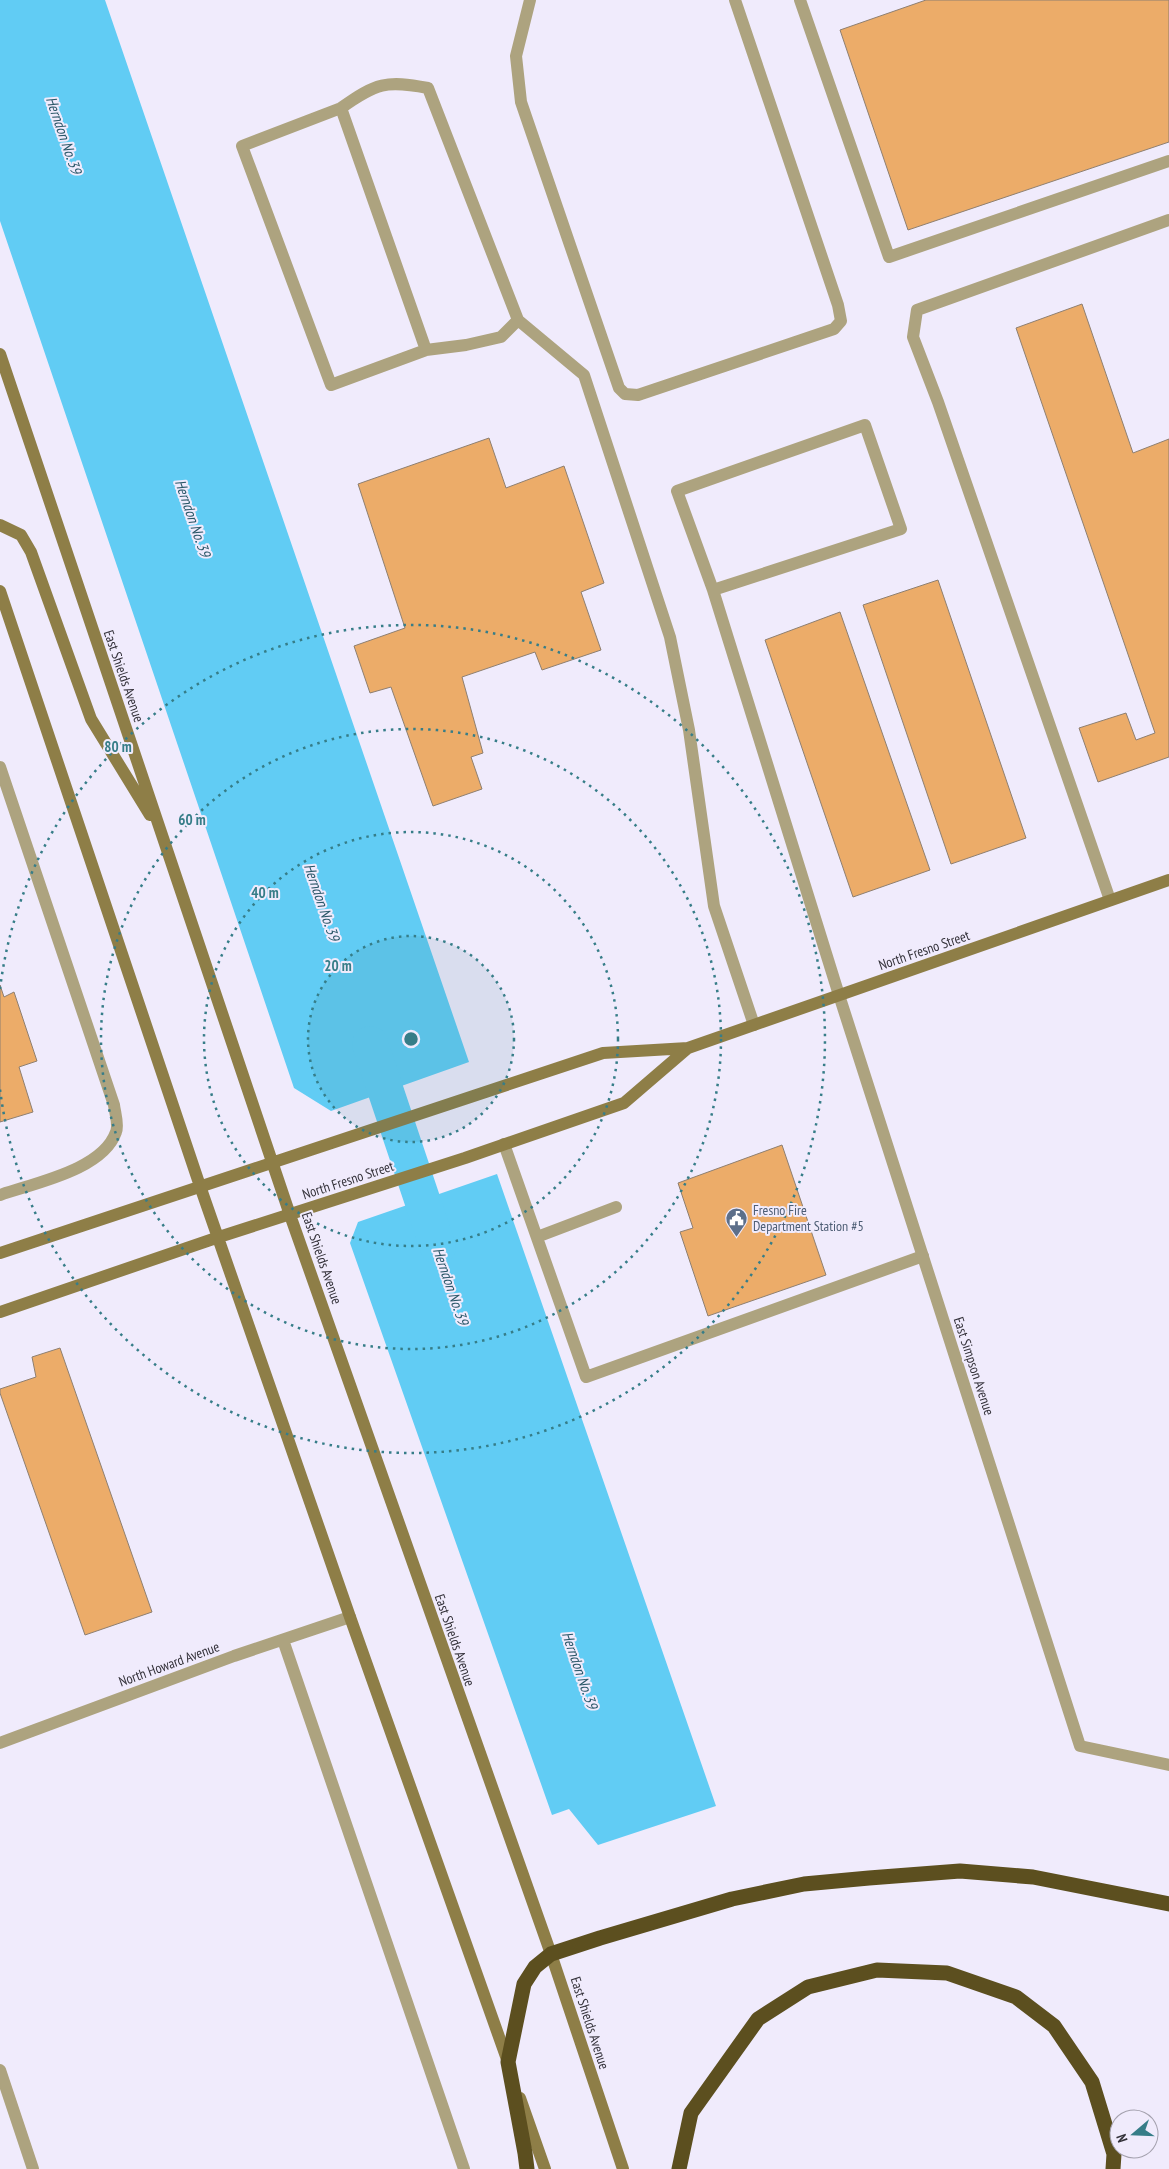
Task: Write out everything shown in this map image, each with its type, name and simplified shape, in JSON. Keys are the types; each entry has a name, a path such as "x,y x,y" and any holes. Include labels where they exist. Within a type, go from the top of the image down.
{"highway":[{"path":"527,2169 526,2153 508,2062 524,1984 535,1967 551,1954 732,1899 804,1884 878,1877 960,1871 1033,1877 1169,1904"},
{"path":"679,2169 691,2113 758,2019 808,1987 877,1970 947,1973 1016,1997 1054,2026 1092,2082 1114,2154 1113,2169"}],"main road":[{"name":"East Shields Avenue","path":"0,354 290,1215 551,1954 623,2169"},
{"path":"0,525 20,535 31,552 91,719 162,834"},
{"path":"0,591 200,1186 545,2169"},
{"name":"North Fresno Street","path":"0,1253 603,1053 688,1048 1169,880"},
{"name":"North Fresno Street","path":"0,1312 219,1237 465,1158 624,1103 688,1048"}],"street":[{"path":"530,0 516,56 521,102 619,388 625,394 638,395 834,329 841,321 835,296 735,0"},
{"path":"800,0 889,257 1169,161"},
{"path":"518,320 501,336 466,345 426,350 331,385 242,146 341,108 358,96 385,84 400,83 428,88 518,320 584,376 670,637 689,730 714,906 754,1025"},
{"path":"341,108 426,350"},
{"path":"1110,900 938,402 913,337 917,310 1169,220"},
{"name":"East Simpson Avenue","path":"713,590 901,529 865,425 677,491 713,590 839,995 1080,1746 1169,1765"},
{"path":"0,767 114,1105 117,1130 110,1146 92,1161 64,1174 0,1195"},
{"path":"504,1144 586,1377 923,1256"},
{"path":"537,1237 616,1207"},
{"name":"North Howard Avenue","path":"0,1743 234,1656 350,1617"},
{"path":"284,1640 464,2169"},
{"path":"0,2070 33,2169"}],"water":[{"path":"0,0 105,0 469,1062 331,1111 294,1088 0,221"},
{"path":"497,1174 716,1806 598,1845 569,1809 552,1815 350,1243 358,1222"}],"building":[{"path":"926,0 1169,0 1169,142 908,230 840,30"},
{"path":"1082,304 1133,453 1169,439 1169,757 1098,782 1079,728 1126,713 1136,740 1155,733 1016,328"},
{"path":"489,438 506,488 564,466 604,583 581,592 601,650 542,670 535,652 462,677 483,753 471,757 482,789 433,806 391,687 370,693 354,646 405,628 358,484"},
{"path":"938,580 1026,838 951,864 863,605"},
{"path":"840,612 930,870 853,897 765,640"},
{"path":"0,985 4,997 14,992 37,1061 19,1067 33,1112 0,1122"},
{"path":"782,1145 826,1275 708,1316 680,1232 693,1228 678,1183"},
{"path":"60,1348 152,1612 85,1635 0,1393 0,1389 36,1377 32,1357"}],"waterway":[{"name":"Herndon No. 39","path":"370,1044 438,1247"}],"place":[{"name":"Fresno Fire Department Station #5","path":"737,1237"}]}
